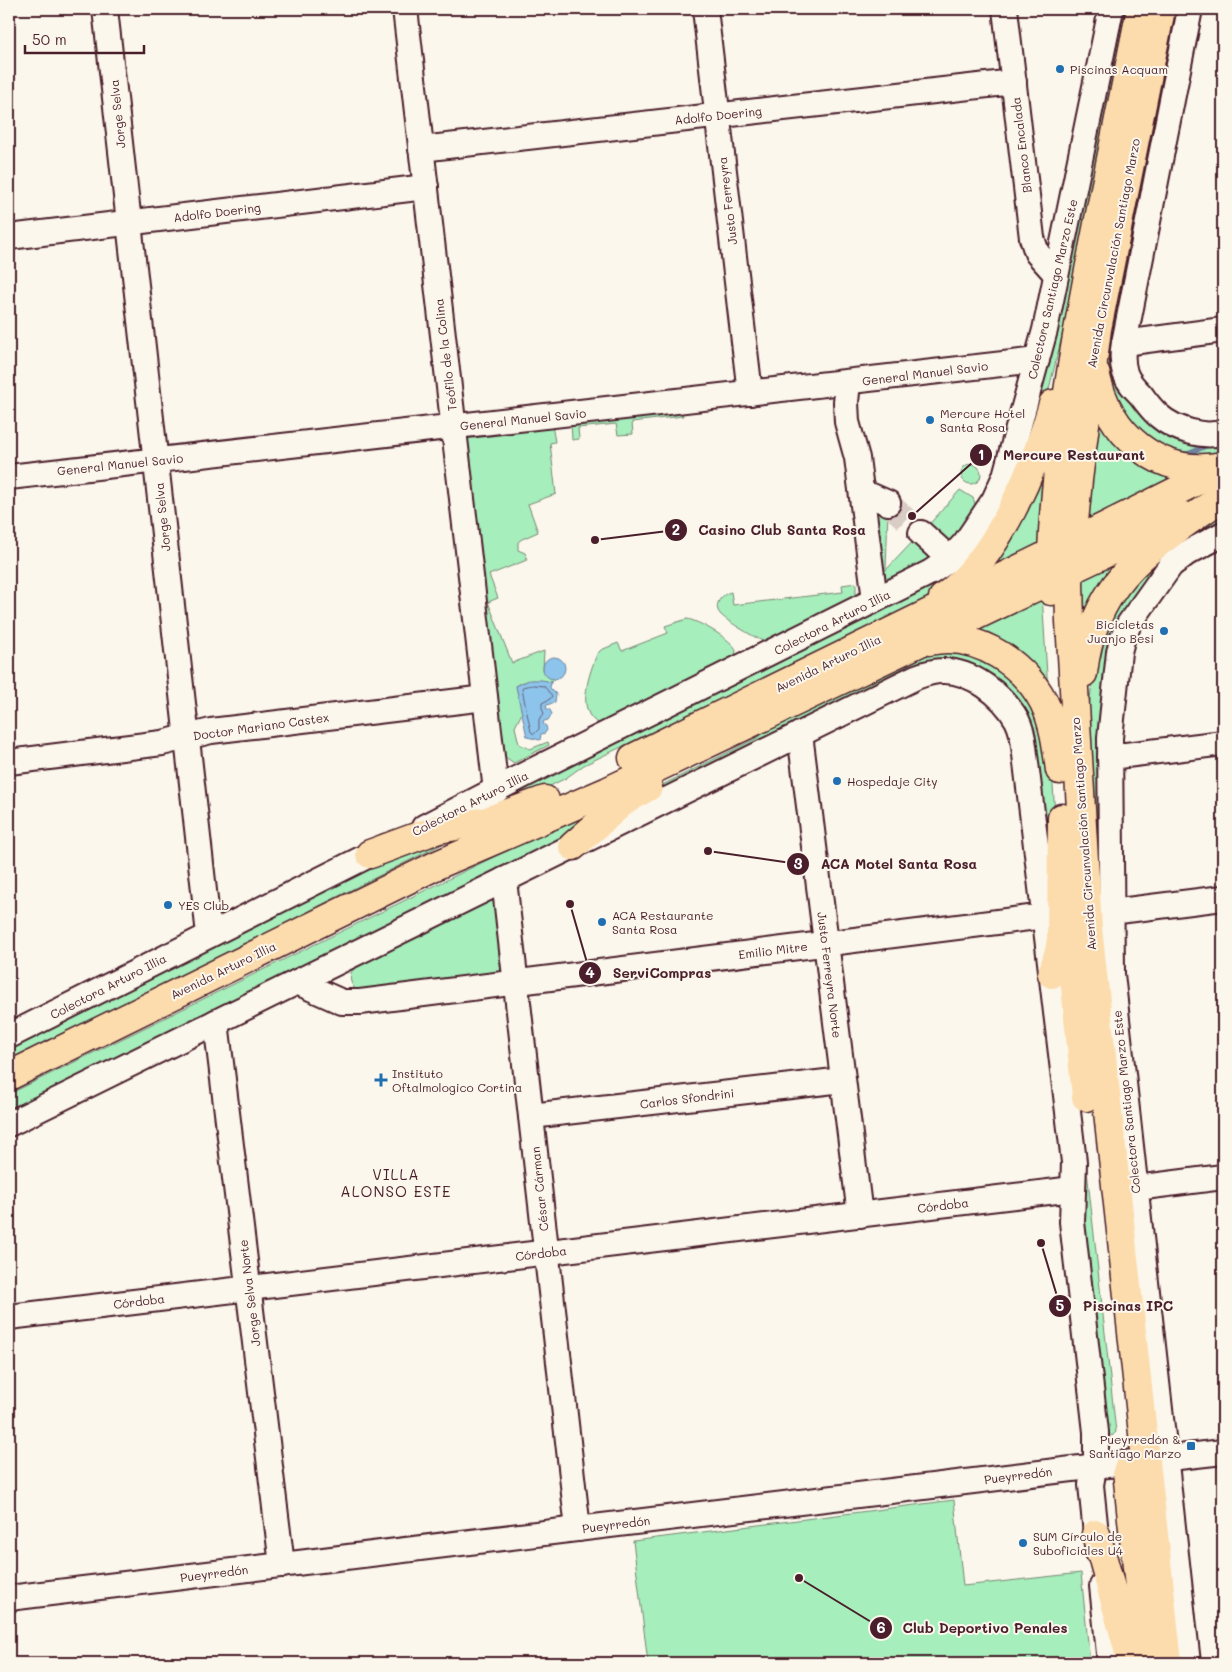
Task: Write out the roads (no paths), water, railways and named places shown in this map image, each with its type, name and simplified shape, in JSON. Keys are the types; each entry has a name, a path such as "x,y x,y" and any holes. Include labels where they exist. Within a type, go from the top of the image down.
{"main road":[{"path":"1134,43 1136,9"},
{"name":"Avenida Circunvalación Santiago Marzo","path":"1141,9 1084,294 1060,445 1060,770 1071,816 1088,928 1168,1663"},
{"name":"Avenida Circunvalación Santiago Marzo","path":"1071,816 1070,621 1061,562 1078,480 1100,313 1161,9"},
{"path":"1138,122 1162,67 1174,9"},
{"path":"899,640 960,582 988,547 1011,511 1024,486 1039,449 1084,294"},
{"path":"1093,360 1096,378 1105,404 1119,427 1137,446 1158,459 1182,467 1206,469 1223,467"},
{"name":"Avenida Arturo Illia","path":"1061,562 1223,467"},
{"path":"1052,974 1061,939 1083,679 1088,642 1095,620 1114,586 1138,559 1222,498"},
{"name":"Avenida Arturo Illia","path":"437,865 560,795 899,640 1061,562 1222,498"},
{"path":"899,640 927,641 950,638 962,640 983,647 1013,665 1030,681 1046,708 1053,727 1060,770"},
{"name":"Avenida Arturo Illia","path":"9,1076 437,865 580,804 815,692 899,640"},
{"path":"573,846 623,802 639,792 747,738 815,692"},
{"path":"370,854 439,829 493,820 560,795"},
{"name":"Avenida Circunvalación Santiago Marzo","path":"1146,1461 1147,1663"},
{"path":"1096,1534 1132,1663"},
{"path":"1160,1583 1175,1663"}],"street":[{"name":"Jorge Selva","path":"105,9 209,935"},
{"name":"Teófilo de la Colina","path":"405,9 496,791"},
{"name":"Justo Ferreyra","path":"705,9 750,393"},
{"name":"Blanco Encalada","path":"1005,9 1032,238 1037,253 1056,274"},
{"name":"Colectora Santiago Marzo Este","path":"941,565 965,543 999,492 1037,360 1111,9"},
{"path":"1190,9 1122,361 1128,379 1154,412 1170,423 1196,433 1217,434"},
{"name":"Adolfo Doering","path":"421,149 1014,82"},
{"name":"Adolfo Doering","path":"9,236 426,187"},
{"path":"1124,343 1223,330"},
{"name":"General Manuel Savio","path":"9,477 1037,360"},
{"path":"848,382 858,421 857,458 875,600"},
{"path":"862,495 872,496 888,503"},
{"path":"921,533 941,565"},
{"name":"Colectora Santiago Marzo Este","path":"1188,1663 1146,1461 1136,1188 1113,982 1110,757 1113,699 1122,637 1129,624 1178,558 1223,534"},
{"name":"Colectora Arturo Illia","path":"9,1036 941,565"},
{"path":"9,1124 916,677 933,671 943,670 961,674 978,682 1006,705 1016,720 1024,746 1074,1162 1072,1222 1096,1432 1097,1444 1091,1485 1110,1663"},
{"name":"Doctor Mariano Castex","path":"9,762 162,743 211,731 485,698"},
{"name":"Justo Ferreyra Norte","path":"800,734 860,1215"},
{"path":"1110,757 1223,743"},
{"name":"César Cárman","path":"504,880 578,1529"},
{"path":"1111,912 1223,898"},
{"name":"Emilio Mitre","path":"297,982 336,1000 348,1003 1045,916"},
{"name":"Jorge Selva Norte","path":"216,1022 282,1565"},
{"name":"Carlos Sfondrini","path":"531,1116 843,1080"},
{"path":"1136,1188 1223,1177"},
{"name":"Córdoba","path":"9,1317 1073,1189"},
{"name":"Pueyrredón","path":"9,1598 1094,1466 1223,1452"}],"water":[{"path":"554,657 562,660 565,668 562,676 554,679 546,676 543,668 546,660"},
{"path":"529,680 551,682 550,688 556,694 555,702 547,705 546,708 552,714 548,720 544,721 543,724 547,730 541,734 540,740 527,737 516,686"}],"waterway":[{"path":"1185,455 1211,444"}],"tunnel":[{"path":"888,503 921,533"}],"place":[{"name":"Piscinas Acquam","path":"1060,69"},
{"name":"Mercure Hotel Santa Rosa","path":"930,420"},
{"name":"Mercure Restaurant","path":"912,516"},
{"name":"Casino Club Santa Rosa","path":"595,540"},
{"name":"Bicicletas Juanjo Besi","path":"1164,631"},
{"name":"Hospedaje City","path":"837,781"},
{"name":"ACA Motel Santa Rosa","path":"708,851"},
{"name":"ServiCompras","path":"570,904"},
{"name":"YES Club","path":"168,905"},
{"name":"ACA Restaurante Santa Rosa","path":"602,922"},
{"name":"Instituto Oftalmologico Cortina","path":"381,1080"},
{"name":"Piscinas IPC","path":"1041,1243"},
{"name":"Pueyrredón & Santiago Marzo","path":"1191,1446"},
{"name":"SUM Círculo de Suboficiales U4","path":"1023,1543"},
{"name":"Club Deportivo Penales","path":"799,1578"}],"district":[{"name":"VILLA ALONSO ESTE","path":"396,1182"}]}
